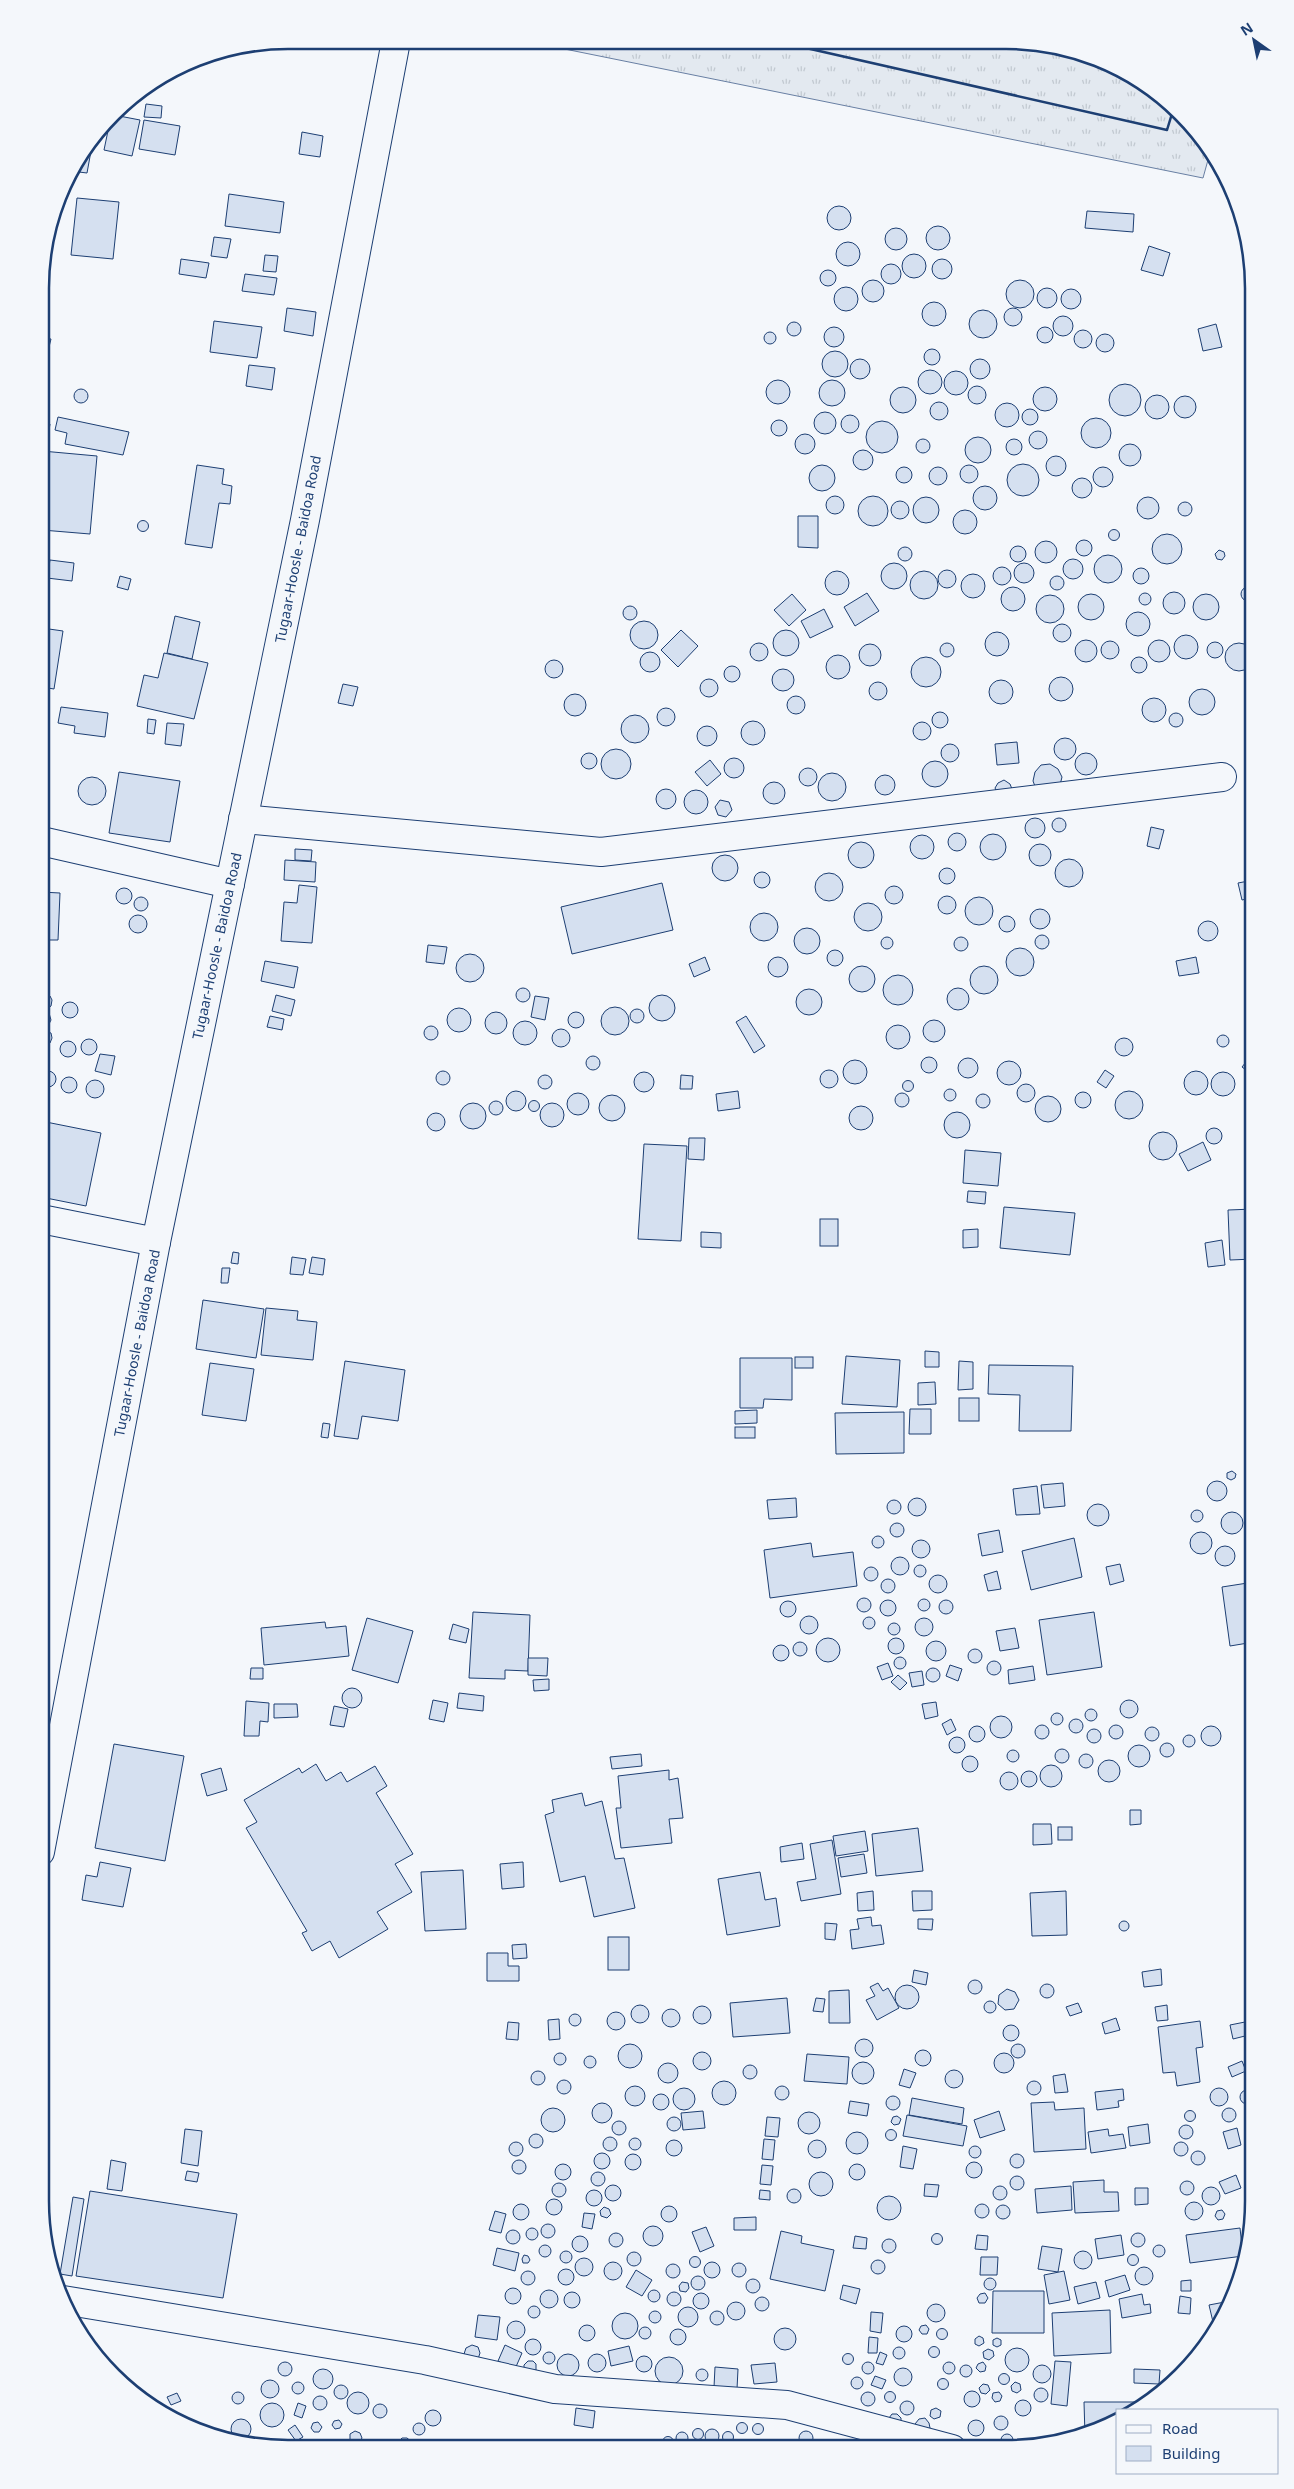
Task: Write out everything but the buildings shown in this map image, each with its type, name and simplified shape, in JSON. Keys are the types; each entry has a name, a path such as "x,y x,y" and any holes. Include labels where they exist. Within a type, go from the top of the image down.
{"street":[{"name":"Tugaar-Hoosle - Baidoa Road","path":"49,1805 156,1242 305,520 394,49"},
{"path":"243,818 602,852 1222,777"},
{"path":"49,843 230,884"},
{"path":"49,1221 156,1242"},
{"path":"71,2301 424,2360 555,2389 787,2405 918,2440"}],"green space":[{"path":"565,49 1022,49 1053,53 1083,61 1112,73 1139,89 1164,108 1186,130 1208,160 1203,178"}],"wall":[{"path":"810,49 1167,130 1171,115"}]}
